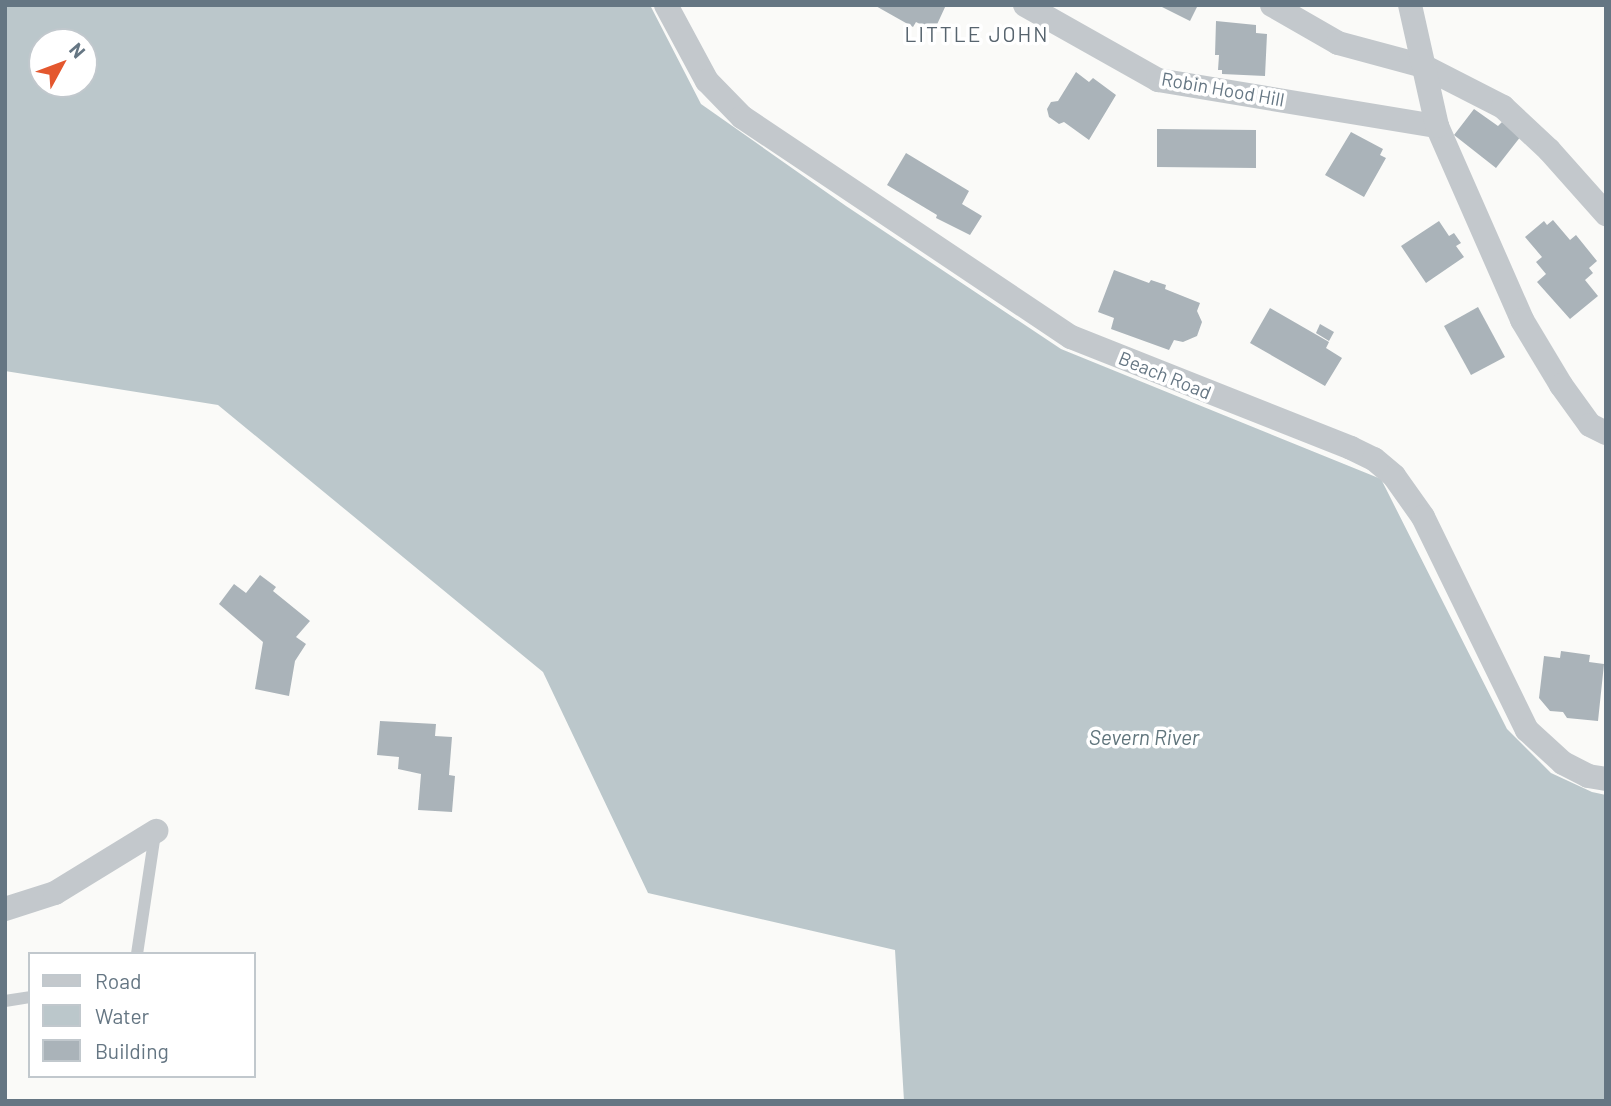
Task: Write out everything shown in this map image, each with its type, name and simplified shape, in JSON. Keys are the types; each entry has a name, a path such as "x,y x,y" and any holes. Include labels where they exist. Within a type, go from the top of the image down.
{"street":[{"name":"Beach Road","path":"666,5 707,81 742,117 1071,337 1374,459 1394,476 1423,517 1527,730 1563,764 1588,776 1606,779"},
{"name":"Robin Hood Hill","path":"1025,5 1158,80 1437,126"},
{"path":"1272,5 1338,44 1423,66 1503,107 1549,150 1606,214"},
{"path":"1410,5 1437,126 1522,320 1561,385 1590,425 1606,433"},
{"path":"5,909 55,893 156,831"}],"lane":[{"path":"137,952 156,831"},
{"path":"5,1001 28,997"}],"water":[{"name":"Severn River","path":"5,5 650,5 701,104 846,206 1061,349 1381,479 1507,729 1551,773 1592,792 1606,795 1606,1101 904,1101 895,950 648,893 543,672 218,405 5,371"}],"building":[{"path":"874,5 946,5 934,31 916,22 913,27"},
{"path":"1158,5 1198,5 1190,21"},
{"path":"1216,21 1256,25 1256,33 1267,34 1265,76 1222,74 1222,70 1218,70 1219,55 1215,55"},
{"path":"1076,72 1089,82 1093,78 1116,95 1089,140 1064,122 1059,124 1049,117 1047,109 1051,102 1058,101"},
{"path":"1474,109 1498,126 1502,122 1521,136 1496,168 1454,135"},
{"path":"1157,129 1256,130 1256,168 1157,167"},
{"path":"1351,132 1383,149 1380,155 1386,158 1364,197 1325,175"},
{"path":"906,153 969,191 962,204 982,216 970,235 936,218 937,215 887,185"},
{"path":"1553,220 1570,240 1576,235 1597,261 1589,268 1593,273 1585,280 1598,296 1570,319 1537,282 1546,274 1536,262 1542,257 1525,237 1544,221 1547,225"},
{"path":"1439,221 1449,236 1454,233 1461,243 1456,246 1464,257 1426,283 1401,246"},
{"path":"1114,270 1149,283 1151,280 1166,285 1165,289 1200,303 1197,311 1202,322 1197,336 1183,342 1174,340 1169,350 1111,329 1114,318 1098,312"},
{"path":"1478,307 1505,357 1471,375 1444,326"},
{"path":"1270,308 1329,342 1326,348 1342,358 1325,386 1250,343"},
{"path":"1320,324 1334,332 1329,341 1316,333"},
{"path":"260,575 276,587 273,591 310,621 296,637 306,644 295,661 289,696 255,689 263,642 219,604 234,584 246,593"},
{"path":"1561,651 1590,655 1589,662 1604,664 1598,721 1567,718 1563,712 1550,711 1539,698 1544,656 1560,658"},
{"path":"380,721 436,724 435,736 452,737 449,775 455,776 452,812 418,810 421,774 398,769 399,757 377,755"}],"district":[{"name":"LITTLE JOHN","path":"977,34"}]}
